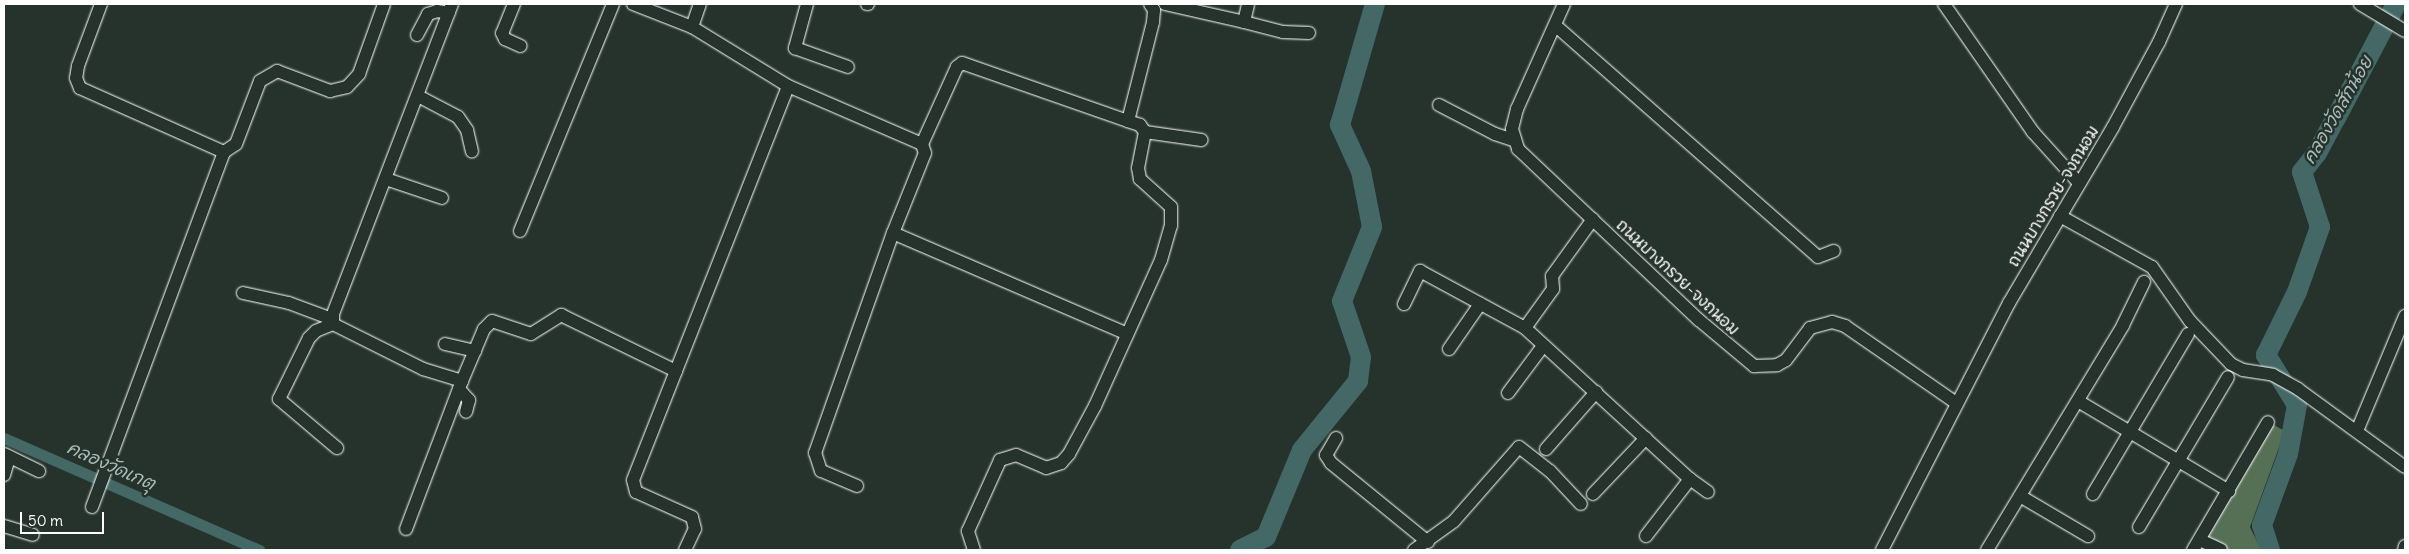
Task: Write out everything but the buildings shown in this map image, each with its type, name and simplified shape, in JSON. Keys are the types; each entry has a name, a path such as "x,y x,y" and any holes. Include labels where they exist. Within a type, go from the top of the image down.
{"street":[{"path":"101,4 78,66 76,78 80,88 224,152"},
{"path":"92,507 224,152 236,144 254,93 268,73 277,71 330,91 339,91 354,80 384,4"},
{"path":"514,4 502,33 505,39 520,46"},
{"path":"520,230 613,4"},
{"path":"633,4 692,28 788,86 922,144"},
{"path":"692,28 700,4"},
{"path":"807,4 794,46 848,66"},
{"path":"1128,121 1158,4 1283,32 1310,33"},
{"path":"1244,22 1248,4"},
{"path":"1439,105 1496,134 1514,140 1512,129 1517,109 1556,26 1564,4"},
{"path":"1944,4 2036,136 2079,183"},
{"name":"ถนนบางกรวย-จงถนอม","path":"1882,550 1956,403 2060,216 2148,64 2176,4"},
{"path":"2360,4 2400,28"},
{"path":"337,448 279,399 309,338 316,331 332,322 450,8 428,14 417,35"},
{"path":"1556,26 1818,257 1834,251"},
{"path":"857,486 821,471 814,453 893,233 925,153 922,144 957,67 962,63 1140,125 1145,132 1138,173 1145,186 1168,202 1171,226 1161,260 1096,406 1061,463 1046,468 1010,455 1000,460 968,531 974,550"},
{"path":"685,550 695,529 692,517 636,492 632,486 788,86"},
{"path":"418,96 458,117 468,130 472,151"},
{"path":"1145,132 1201,140"},
{"name":"ถนนบางกรวย-จงถนอม","path":"1514,140 1518,149 1722,340 1754,366 1769,367 1786,360 1810,328 1832,322 1845,326 1956,403"},
{"path":"386,179 442,198"},
{"path":"2060,216 2152,268 2190,321 2231,364 2243,370 2272,375 2298,389 2405,467"},
{"path":"1525,328 1554,289 1552,276 1593,219"},
{"path":"893,233 1127,334"},
{"path":"1404,304 1420,271 1525,328 1690,479 1708,492"},
{"path":"1993,548 2020,496 2078,401 2144,282"},
{"path":"243,293 289,303 332,322 397,358 461,385 469,400 466,412"},
{"path":"1450,349 1480,304"},
{"path":"406,529 484,329 492,321 531,334 561,316 676,371"},
{"path":"2357,431 2405,316"},
{"path":"2093,494 2188,334"},
{"path":"445,344 475,351"},
{"path":"1508,393 1543,346"},
{"path":"2139,527 2228,377"},
{"path":"1546,449 1596,392"},
{"path":"2078,401 2177,462 2229,491"},
{"path":"2221,550 2196,545 2268,422"},
{"path":"1336,438 1326,455 1331,464 1428,542"},
{"path":"1593,494 1646,438"},
{"path":"1414,550 1454,522 1519,447 1550,471 1581,504"},
{"path":"4,475 6,456 39,472"},
{"path":"1646,536 1690,479"},
{"path":"2020,496 2088,536"},
{"path":"4,526 33,535"},
{"path":"2404,550 2405,546"}],"green space":[{"path":"2268,422 2285,431 2250,527 2261,550 2229,550 2196,538"}],"waterway":[{"path":"1240,550 1266,537 1302,450 1358,381 1361,357 1342,301 1372,227 1361,171 1340,125 1375,4"},
{"name":"คลองวัดสักน้อย","path":"2270,550 2262,525 2288,454 2297,405 2266,355 2297,292 2320,227 2302,172 2317,153 2396,4"},
{"name":"คลองวัดเกตุ","path":"4,438 259,550"}]}
